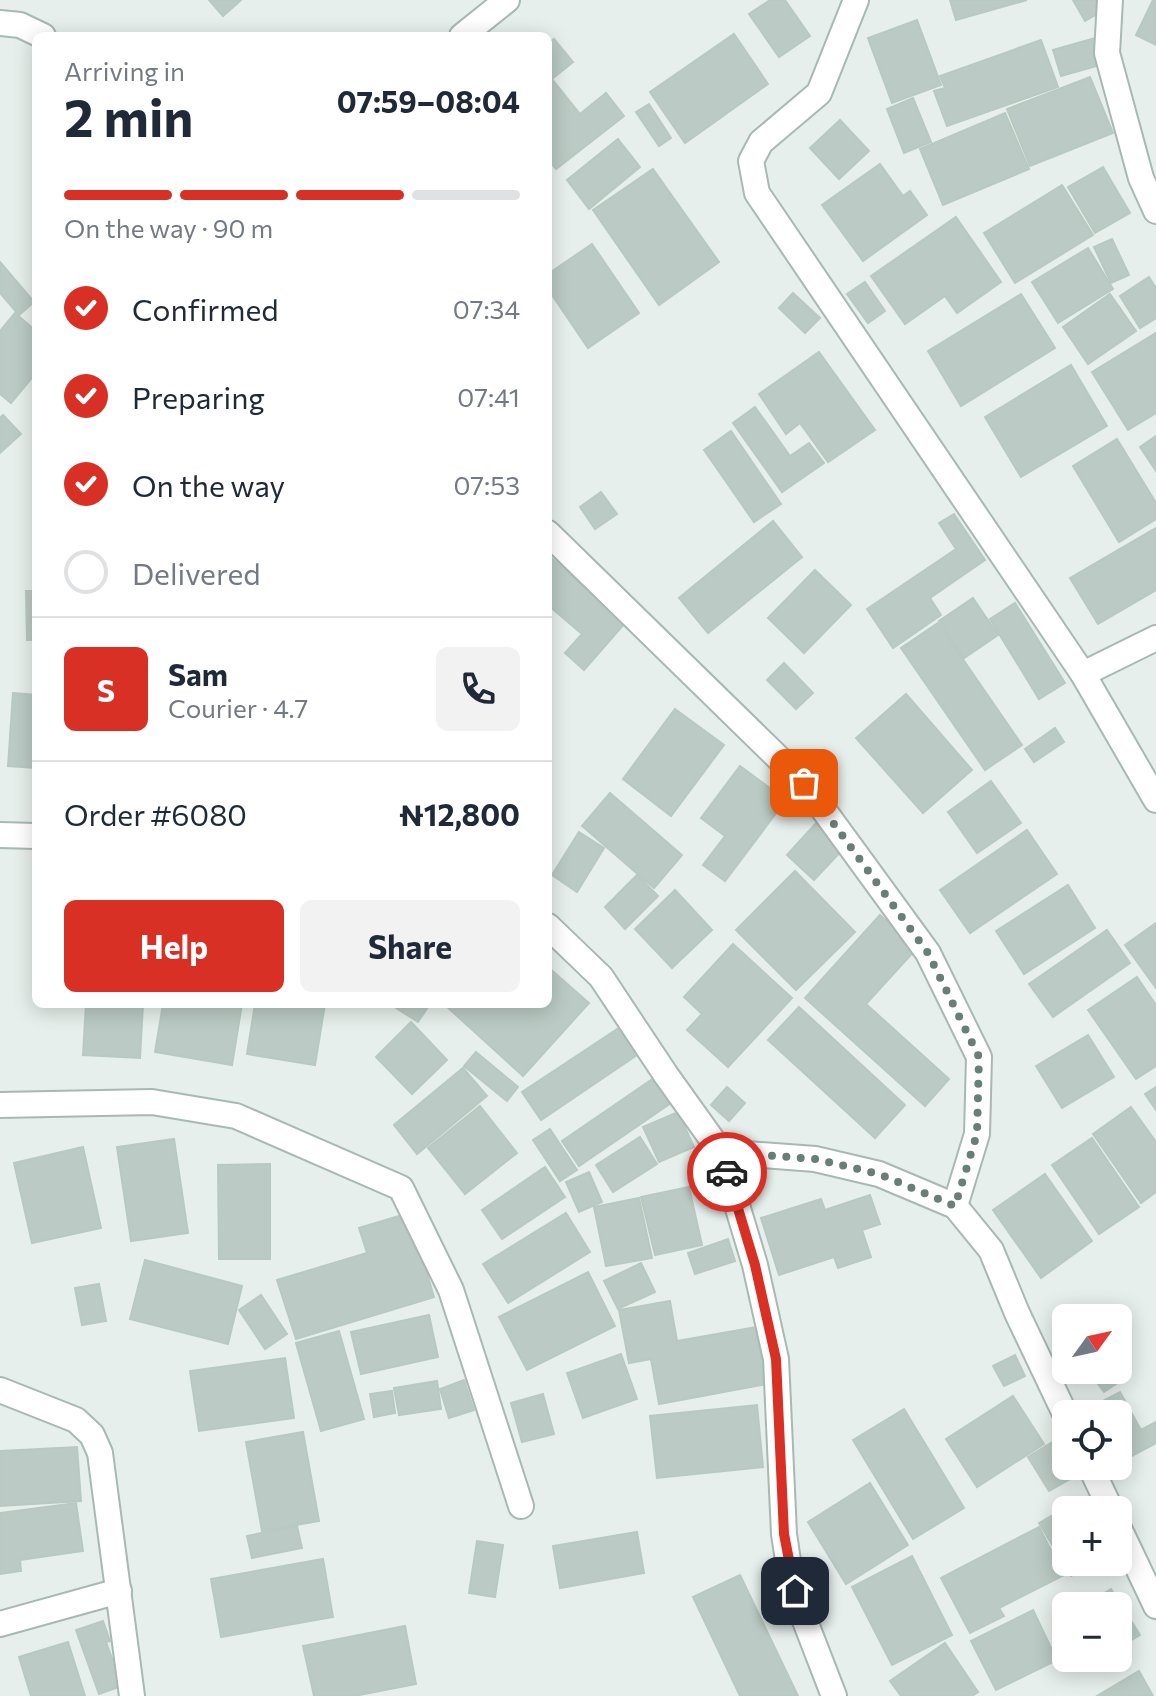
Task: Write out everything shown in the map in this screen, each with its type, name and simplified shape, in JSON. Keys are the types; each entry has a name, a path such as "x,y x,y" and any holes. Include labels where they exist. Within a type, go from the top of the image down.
{"street":[{"path":"467,32 507,0"},
{"path":"856,0 819,93 761,142 751,161 757,193 1083,674 1156,800"},
{"path":"1110,0 1107,53 1141,178 1156,211"},
{"path":"0,23 20,25 35,32"},
{"path":"552,537 804,783 928,953 979,1057 977,1134 955,1206"},
{"path":"1083,674 1156,638"},
{"path":"0,835 32,836"},
{"path":"552,930 601,977 721,1152 755,1265 776,1359 784,1534 790,1574 834,1696"},
{"path":"0,1105 152,1102 236,1116 401,1188 451,1290 521,1506"},
{"path":"721,1152 815,1159 866,1171 955,1206 991,1250 1058,1400"},
{"path":"0,1390 76,1420 92,1435 100,1453 132,1696"},
{"path":"1132,1555 1156,1606"},
{"path":"0,1624 119,1591"}],"building":[{"path":"209,0 241,0 223,16"},
{"path":"770,0 785,0 810,36 779,57 749,14"},
{"path":"950,0 1027,0 956,20"},
{"path":"1073,0 1101,0 1106,9 1085,21"},
{"path":"1153,0 1156,0 1156,45 1136,35"},
{"path":"917,20 941,85 892,103 868,38"},
{"path":"734,34 768,84 685,143 650,92"},
{"path":"1099,37 1107,63 1061,76 1053,50"},
{"path":"554,39 573,62 552,79"},
{"path":"1041,40 1058,87 947,126 934,91 945,88 940,76"},
{"path":"1090,77 1113,133 1030,166 1007,109"},
{"path":"552,79 580,114 606,93 624,116 556,169 552,164"},
{"path":"913,98 931,142 904,153 887,109"},
{"path":"649,104 671,138 659,146 636,112"},
{"path":"1005,113 1029,169 943,205 920,149"},
{"path":"840,120 869,151 839,179 810,148"},
{"path":"618,139 640,167 589,209 567,180"},
{"path":"880,164 903,196 910,191 927,215 863,261 822,205"},
{"path":"1103,167 1130,213 1095,233 1068,187"},
{"path":"653,169 719,262 659,305 593,210"},
{"path":"1062,185 1093,235 1015,283 984,233"},
{"path":"956,217 1001,282 957,313 945,296 905,324 871,276"},
{"path":"1112,239 1129,275 1111,283 1094,247"},
{"path":"592,244 639,313 588,348 552,295 552,271"},
{"path":"1088,248 1113,289 1058,323 1032,282"},
{"path":"0,262 32,300 32,304 19,315 0,293"},
{"path":"1149,277 1156,288 1156,318 1140,328 1120,296"},
{"path":"865,282 885,311 868,323 847,294"},
{"path":"793,293 820,318 805,333 779,308"},
{"path":"1021,294 1055,348 961,406 928,351"},
{"path":"1110,294 1136,331 1088,364 1063,327"},
{"path":"15,313 32,328 32,378 11,403 0,394 0,331"},
{"path":"1156,333 1156,413 1128,430 1092,372"},
{"path":"819,352 875,430 828,462 800,423 786,434 759,394"},
{"path":"1071,365 1107,426 1021,477 985,417"},
{"path":"755,407 790,456 809,443 824,463 782,492 733,423"},
{"path":"3,415 21,434 0,453 0,418"},
{"path":"731,431 781,504 754,522 704,450"},
{"path":"1156,436 1156,471 1140,447"},
{"path":"1117,439 1156,503 1156,519 1119,542 1073,466"},
{"path":"601,492 617,514 595,529 580,507"},
{"path":"954,514 985,560 930,598 941,615 893,648 867,609 956,549 939,523"},
{"path":"773,521 802,557 708,633 679,598"},
{"path":"1156,528 1156,590 1098,624 1070,578"},
{"path":"552,559 625,623 584,670 565,653 582,634 552,608"},
{"path":"815,570 851,605 804,653 768,618"},
{"path":"26,591 32,591 32,640 27,640"},
{"path":"973,598 998,635 964,658 939,621"},
{"path":"1015,603 1065,683 1039,699 990,619"},
{"path":"938,623 1022,745 985,770 901,648"},
{"path":"784,663 813,693 796,709 767,680"},
{"path":"13,693 32,695 32,768 8,766"},
{"path":"906,694 972,770 923,813 856,738"},
{"path":"675,709 724,745 671,816 623,779"},
{"path":"1055,728 1064,742 1034,762 1025,749"},
{"path":"740,766 786,800 725,881 703,865 725,836 701,818"},
{"path":"991,781 1021,823 977,853 948,812"},
{"path":"610,793 682,855 654,888 582,826"},
{"path":"818,821 845,847 814,880 787,855"},
{"path":"1027,830 1057,874 970,933 940,890"},
{"path":"579,832 604,848 577,892 552,875"},
{"path":"795,871 855,932 796,990 736,930"},
{"path":"637,875 658,896 625,929 605,907"},
{"path":"1068,885 1095,928 1024,974 996,931"},
{"path":"675,890 712,930 672,968 635,929"},
{"path":"880,915 917,948 866,1004 949,1079 925,1106 805,998"},
{"path":"1156,923 1156,988 1125,945"},
{"path":"1107,930 1130,963 1053,1017 1029,984"},
{"path":"733,944 792,998 728,1067 687,1030 702,1014 684,997"},
{"path":"552,971 589,1003 523,1076 448,1008 552,1008"},
{"path":"1137,977 1156,1005 1156,1066 1136,1079 1088,1010"},
{"path":"799,1007 905,1105 875,1138 768,1040"},
{"path":"86,1008 143,1008 140,1058 83,1055"},
{"path":"162,1008 241,1008 232,1065 155,1052"},
{"path":"254,1008 324,1008 315,1065 247,1054"},
{"path":"396,1008 427,1008 418,1022"},
{"path":"411,1022 447,1060 412,1094 376,1057"},
{"path":"622,1026 640,1053 541,1120 522,1092"},
{"path":"1088,1035 1114,1077 1062,1108 1036,1066"},
{"path":"476,1052 518,1087 507,1101 464,1066"},
{"path":"463,1068 487,1096 417,1154 394,1125"},
{"path":"657,1076 674,1101 579,1166 562,1141"},
{"path":"727,1087 745,1103 729,1121 711,1105"},
{"path":"1156,1087 1156,1110 1145,1094"},
{"path":"480,1106 517,1153 465,1194 428,1148"},
{"path":"1131,1107 1156,1142 1156,1192 1141,1203 1093,1134"},
{"path":"678,1112 694,1147 659,1162 643,1127"},
{"path":"550,1129 577,1170 560,1181 533,1140"},
{"path":"640,1137 657,1164 613,1192 596,1165"},
{"path":"1092,1138 1139,1207 1099,1234 1052,1165"},
{"path":"174,1139 188,1233 131,1241 117,1147"},
{"path":"83,1147 101,1228 32,1243 14,1163"},
{"path":"270,1164 270,1259 219,1259 218,1165"},
{"path":"545,1167 565,1197 502,1239 482,1210"},
{"path":"589,1172 602,1202 579,1212 566,1182"},
{"path":"1045,1174 1092,1241 1041,1278 993,1210"},
{"path":"689,1187 702,1245 655,1255 641,1197"},
{"path":"870,1195 880,1224 862,1230 871,1257 838,1268 834,1257 779,1275 761,1218 821,1199 825,1210"},
{"path":"639,1198 652,1258 606,1266 594,1207"},
{"path":"409,1213 434,1297 296,1339 277,1280 367,1253 359,1228"},
{"path":"566,1213 590,1252 508,1303 483,1264"},
{"path":"728,1239 735,1261 695,1274 688,1253"},
{"path":"145,1260 242,1286 228,1344 130,1319"},
{"path":"641,1263 655,1292 618,1309 604,1281"},
{"path":"588,1272 615,1326 527,1370 499,1317"},
{"path":"99,1284 106,1321 82,1325 75,1288"},
{"path":"261,1295 287,1334 265,1349 239,1310"},
{"path":"670,1301 677,1341 757,1327 767,1384 659,1404 651,1359 629,1363 619,1310"},
{"path":"429,1315 438,1357 361,1374 351,1332"},
{"path":"339,1331 364,1419 321,1431 296,1343"},
{"path":"621,1354 637,1399 583,1418 567,1373"},
{"path":"1015,1355 1025,1376 1004,1386 993,1366"},
{"path":"285,1358 294,1418 199,1431 190,1371"},
{"path":"464,1380 474,1410 449,1418 440,1389"},
{"path":"437,1381 441,1409 399,1415 394,1388"},
{"path":"1098,1384 1116,1384 1104,1392"},
{"path":"392,1391 395,1413 374,1417 370,1394"},
{"path":"1120,1392 1124,1400 1105,1400"},
{"path":"543,1394 554,1434 522,1442 511,1403"},
{"path":"1013,1396 1044,1444 977,1487 946,1439"},
{"path":"757,1405 763,1467 657,1478 650,1416"},
{"path":"904,1409 964,1508 913,1539 853,1440"},
{"path":"1132,1414 1141,1430 1156,1422 1156,1443 1132,1456"},
{"path":"303,1432 319,1521 262,1531 246,1442"},
{"path":"1052,1442 1052,1480 1068,1480 1049,1491 1028,1457"},
{"path":"77,1447 81,1501 0,1506 0,1451"},
{"path":"870,1483 908,1545 846,1584 808,1522"},
{"path":"76,1503 83,1551 20,1560 21,1571 0,1574 0,1513"},
{"path":"1052,1515 1052,1545 1039,1523"},
{"path":"297,1526 302,1548 252,1558 247,1536"},
{"path":"1039,1527 1052,1552 1052,1576 1062,1576 999,1608 1004,1616 970,1633 941,1578"},
{"path":"637,1532 644,1573 560,1588 553,1546"},
{"path":"477,1541 503,1545 495,1597 469,1593"},
{"path":"912,1556 952,1635 892,1665 852,1587"},
{"path":"323,1559 333,1617 221,1637 211,1579"},
{"path":"740,1575 798,1696 740,1696 693,1597"},
{"path":"1033,1610 1052,1650 1052,1662 996,1690 971,1641"},
{"path":"103,1621 110,1641 106,1642 122,1686 99,1694 76,1630"},
{"path":"1132,1622 1140,1635 1132,1640"},
{"path":"405,1626 416,1684 354,1696 314,1696 303,1646"},
{"path":"68,1642 85,1696 31,1696 19,1657"},
{"path":"945,1643 978,1692 972,1696 901,1696 890,1681"},
{"path":"1139,1671 1153,1696 1097,1696"}],"way so far":[{"path":"727,1172 721,1152 815,1159 879,1174 955,1206 977,1134 979,1057 928,953 804,783"}],"route":[{"path":"727,1172 755,1265 776,1359 784,1534 795,1591"}]}
